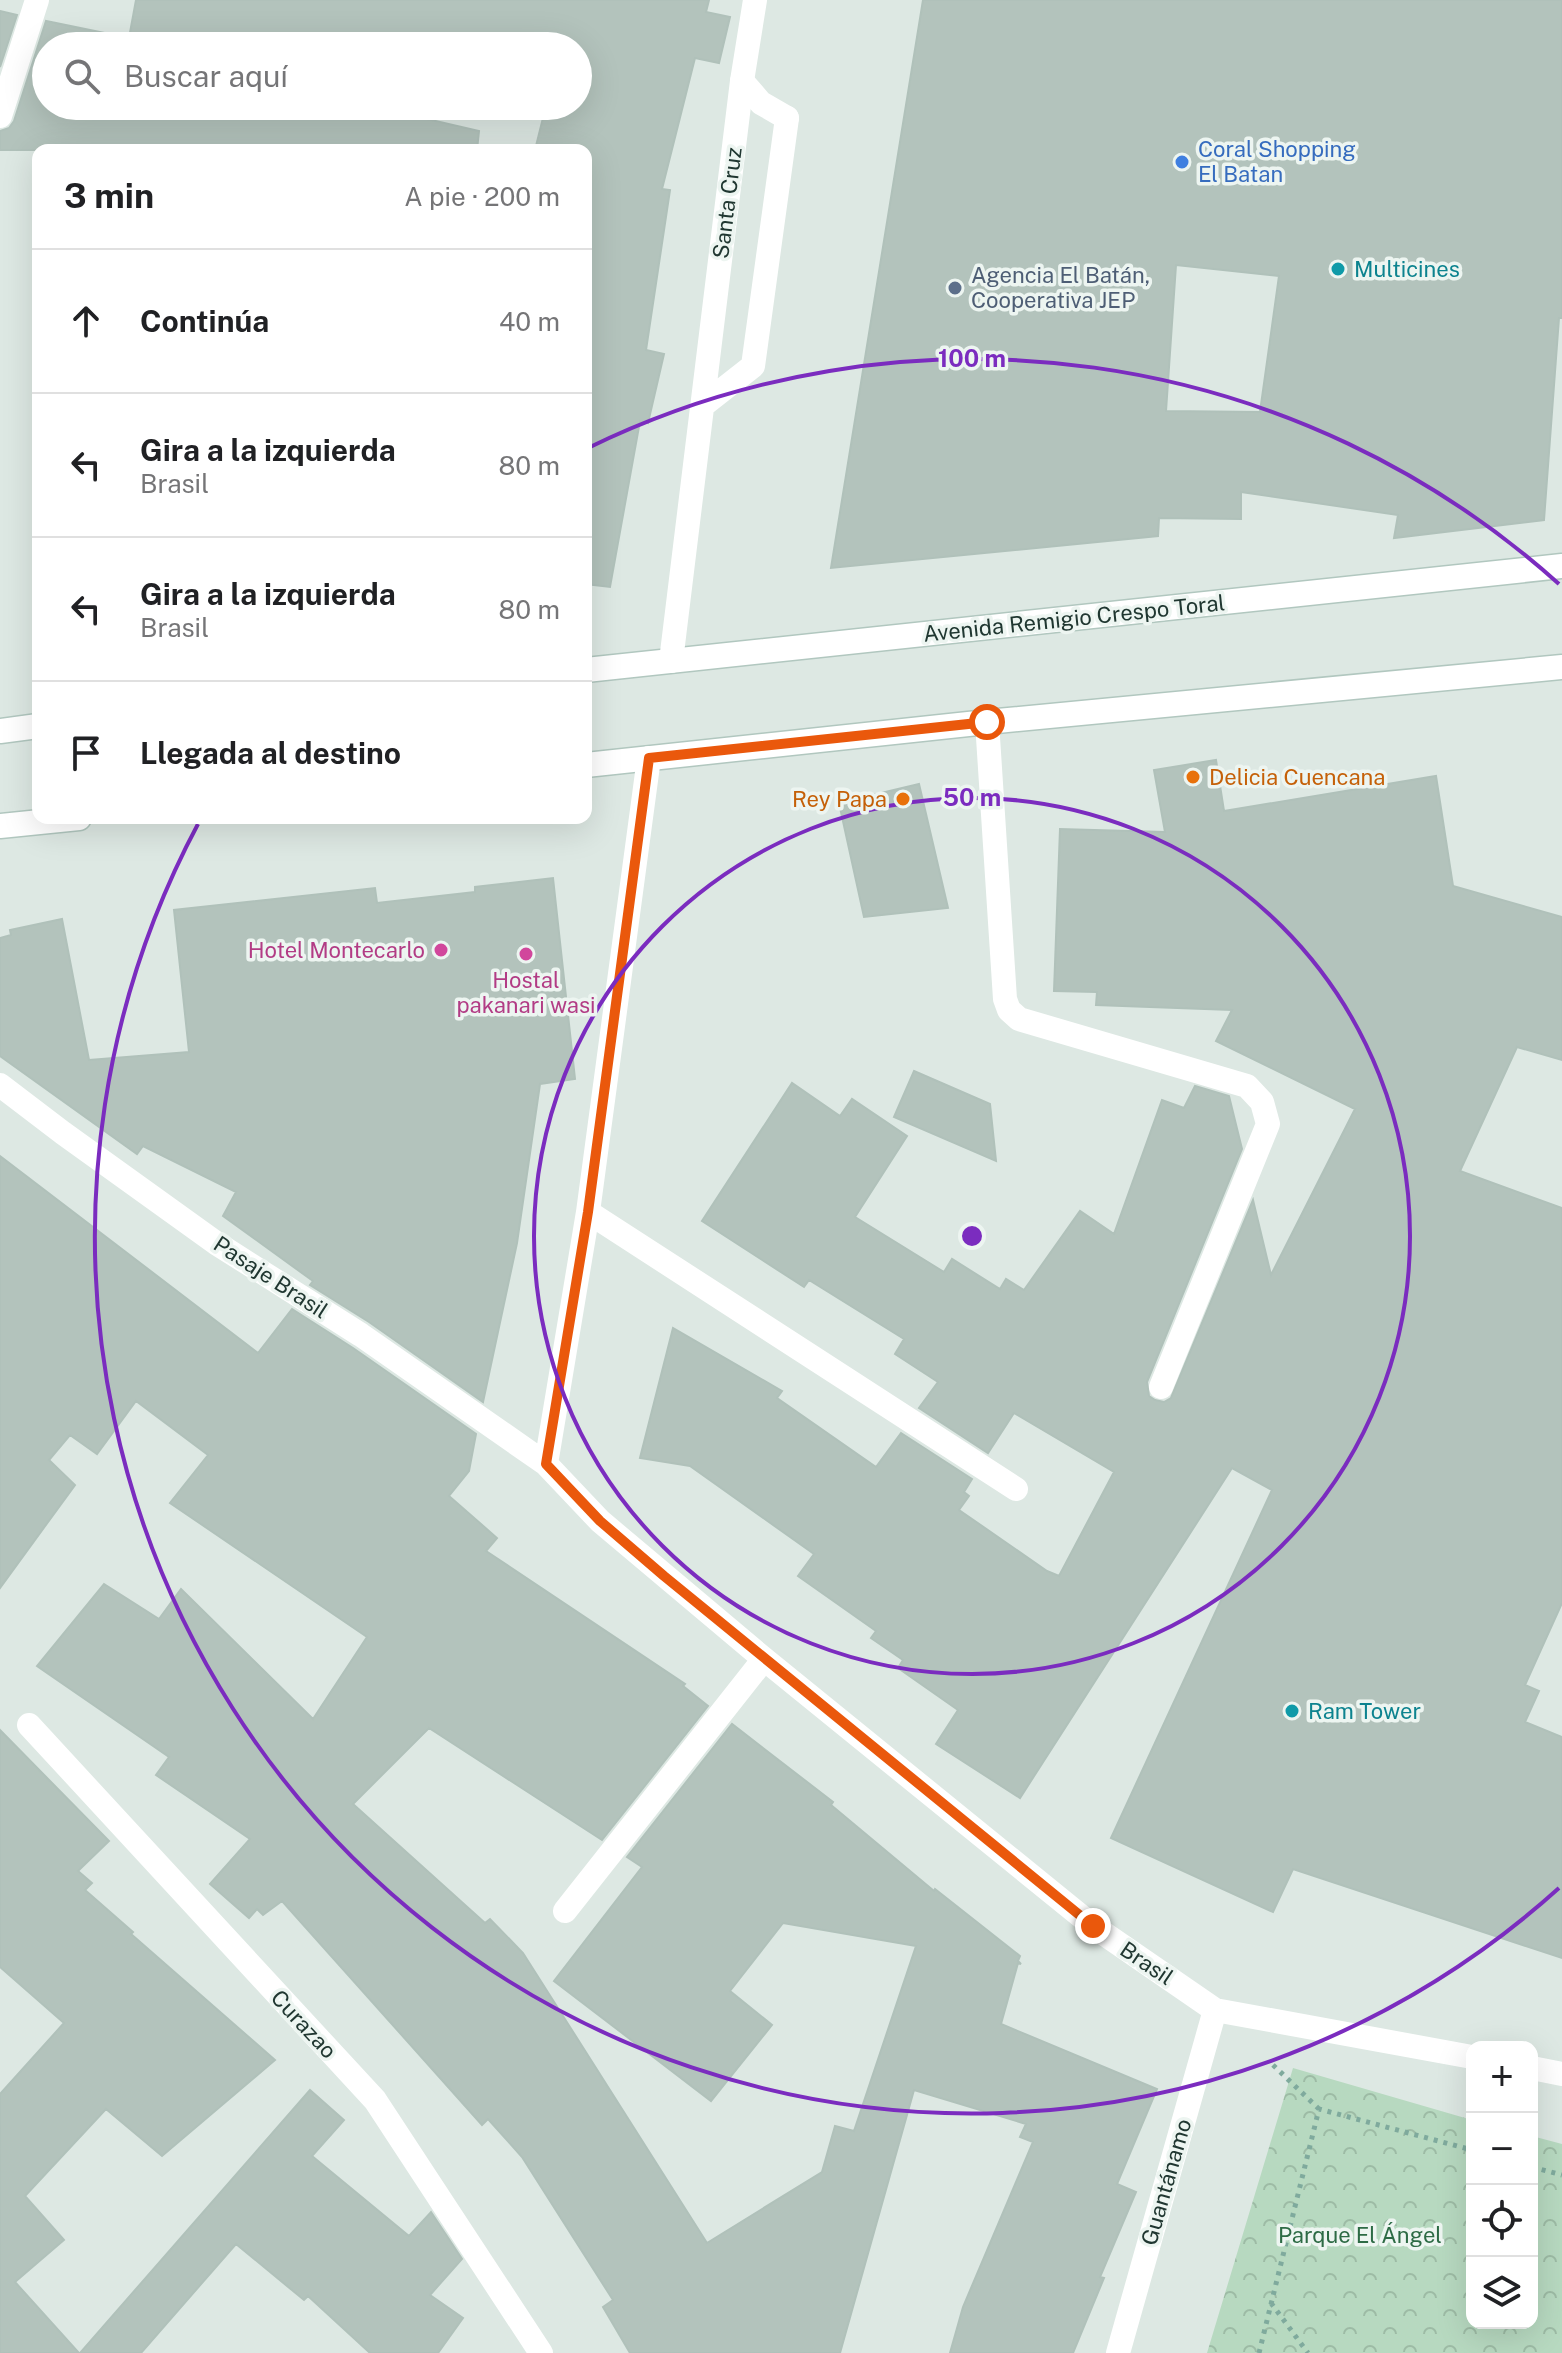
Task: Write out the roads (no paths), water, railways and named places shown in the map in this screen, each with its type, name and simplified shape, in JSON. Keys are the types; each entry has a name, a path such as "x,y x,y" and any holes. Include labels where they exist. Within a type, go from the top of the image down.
{"street":[{"path":"0,116 37,0"},
{"name":"Santa Cruz","path":"671,661 742,81 755,0"},
{"path":"702,406 753,366 787,118 761,103 742,81"},
{"name":"Avenida Remigio Crespo Toral","path":"592,669 1562,566"},
{"path":"592,764 987,722 1562,667"},
{"path":"987,722 1005,999 1009,1010 1019,1019 1247,1086 1262,1102 1268,1124 1161,1387"},
{"path":"0,731 32,727"},
{"path":"546,1464 588,1212 649,758"},
{"path":"0,826 32,823"},
{"name":"Pasaje Brasil","path":"0,1085 216,1243 361,1335 546,1464"},
{"path":"588,1212 1016,1489"},
{"name":"Brasil","path":"546,1464 600,1521 764,1659 1093,1926 1215,2010 1466,2056"},
{"path":"565,1911 764,1659"},
{"name":"Curazao","path":"29,1725 375,2100 541,2353"},
{"name":"Guantánamo","path":"1118,2353 1215,2010"},
{"path":"1538,2069 1562,2074"}],"place":[{"name":"Coral Shopping El Batan","path":"1182,162"},
{"name":"Multicines","path":"1338,269"},
{"name":"Agencia El Batán, Cooperativa JEP","path":"955,288"},
{"name":"Delicia Cuencana","path":"1193,777"},
{"name":"Rey Papa","path":"903,799"},
{"name":"Hotel Montecarlo","path":"441,950"},
{"name":"Hostal pakanari wasi","path":"526,954"},
{"name":"Ram Tower","path":"1292,1711"}],"park label":[{"name":"Parque El Ángel","path":"1360,2235"}]}
